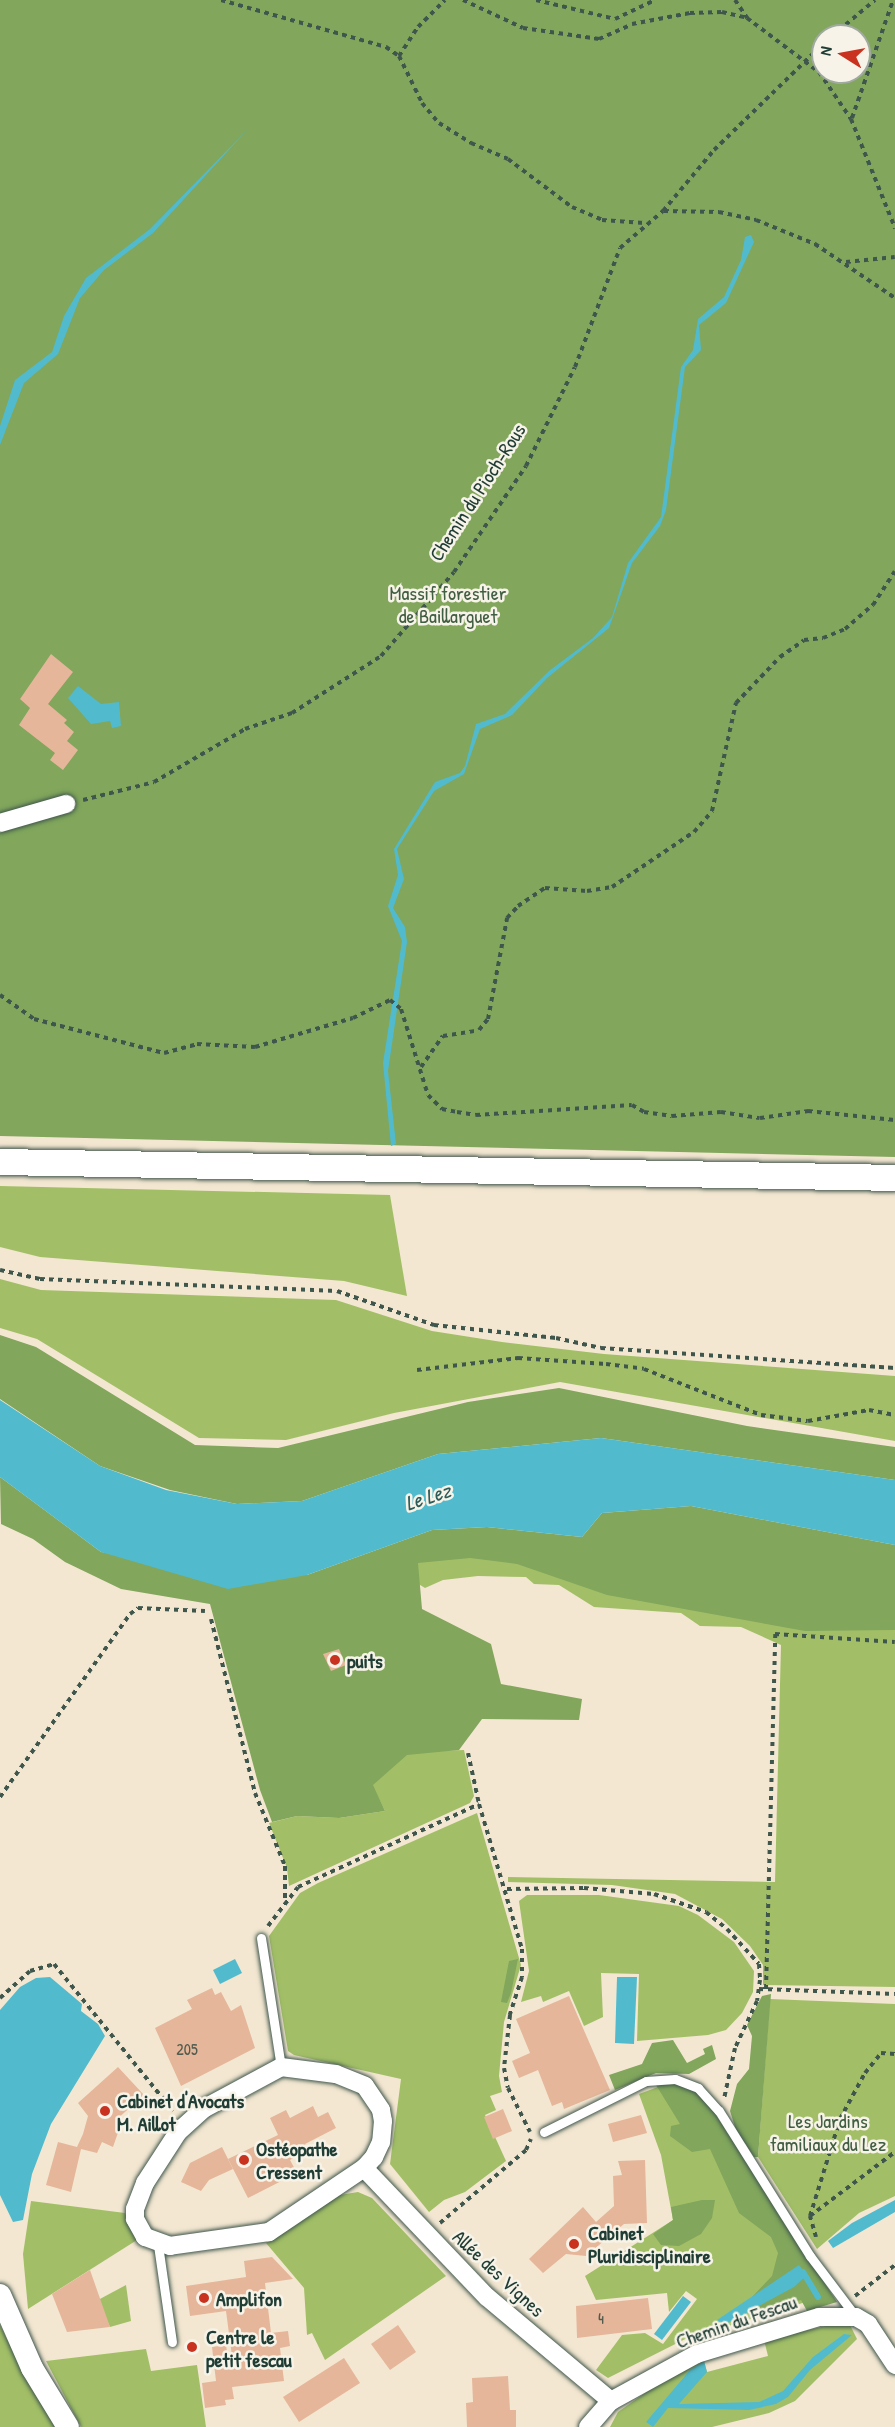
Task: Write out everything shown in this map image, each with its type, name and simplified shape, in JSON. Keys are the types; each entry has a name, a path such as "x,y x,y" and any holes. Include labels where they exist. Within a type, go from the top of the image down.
{"main road":[{"path":"0,1162 895,1178"}],"street":[{"path":"0,823 66,804"},
{"path":"281,2067 346,2077 370,2091 381,2110 383,2132 377,2149 364,2168 269,2232 206,2244 159,2245 140,2228 135,2209 161,2154 186,2125 229,2094 281,2067"},
{"name":"Allée des Vignes","path":"364,2168 487,2297 611,2401"},
{"path":"0,2295 32,2368 68,2427"},
{"path":"850,2310 868,2324 895,2365"},
{"name":"Chemin du Fescau","path":"588,2427 611,2401 697,2354 819,2317 850,2310"}],"lane":[{"path":"261,1938 281,2067"},
{"path":"544,2132 646,2081 675,2079 698,2088 719,2111 810,2256 850,2310"},
{"path":"159,2245 172,2342"}],"path":[{"path":"221,0 386,47 399,56 422,103 440,123 471,143 508,159 572,207 602,220 644,223"},
{"path":"399,56 418,27 446,0"},
{"path":"464,0 523,28 599,39 632,24 682,14 722,12 747,18"},
{"path":"536,0 615,18 655,0"},
{"path":"735,0 747,18 819,72 851,119 895,228"},
{"path":"846,24 875,0"},
{"path":"851,119 893,0"},
{"name":"Chemin du Pioch-Rous","path":"66,804 154,782 245,729 292,713 381,656 454,572 526,466 575,367 620,248 644,223 663,211 714,150 811,55"},
{"path":"663,211 719,212 756,220 815,244 846,262 895,298"},
{"path":"846,262 895,257"},
{"path":"420,1068 443,1036 479,1030 488,1019 495,998 507,918 518,906 545,888 587,891 612,887 694,832 712,811 736,703 780,657 804,640 845,629 873,605 895,571"},
{"path":"0,995 34,1019 164,1053 196,1044 255,1047 353,1018 390,1000 401,1009 434,1103 442,1109 476,1114 632,1105 644,1112 672,1116 721,1112 760,1118 808,1111 895,1119"},
{"path":"0,1269 40,1279 337,1292 434,1325 556,1338 601,1348 895,1368"},
{"path":"417,1370 518,1358 606,1364 644,1369 761,1415 808,1421 869,1410 895,1415"},
{"path":"0,1797 130,1614 138,1608 205,1611"},
{"path":"211,1618 255,1792 285,1866 285,1901"},
{"path":"766,1989 775,1634 895,1642"},
{"path":"426,2235 531,2143 532,2136 508,2088 504,2068 510,2015 524,1965 507,1889 479,1804 468,1754"},
{"path":"261,1938 285,1901 298,1887 345,1863 479,1804"},
{"path":"507,1889 619,1890 682,1901 706,1912 752,1953 759,1964 759,1989 735,2048 732,2072 719,2111"},
{"path":"0,1998 30,1971 54,1964 148,2085 186,2125"},
{"path":"759,1989 895,1994"},
{"path":"895,2054 881,2053 853,2093 840,2119 810,2216 895,2152"},
{"path":"850,2310 895,2265"}],"green space":[{"name":"Massif forestier de Baillarguet","path":"0,0 895,0 895,1157 0,1136"},
{"path":"0,1186 390,1195 407,1296 344,1281 40,1257 0,1247"},
{"path":"0,1279 41,1290 336,1300 432,1331 502,1342 604,1354 895,1376 895,1441 560,1382 394,1413 286,1440 199,1438 37,1339 0,1328"},
{"path":"0,1335 36,1347 195,1445 278,1448 468,1402 559,1388 747,1426 895,1447 895,1480 601,1438 438,1454 302,1501 237,1504 170,1490 100,1466 0,1399"},
{"path":"0,1477 101,1552 307,1575 432,1530 487,1527 582,1537 602,1513 691,1506 895,1545 895,1630 805,1631 607,1595 517,1564 470,1558 418,1563 422,1609 491,1644 501,1684 582,1699 579,1720 482,1719 459,1750 407,1755 373,1785 385,1811 339,1818 297,1816 272,1822 260,1790 210,1604 121,1589 65,1562 33,1539 1,1524"},
{"path":"438,1541 895,1556 895,1987 763,1985 763,1965 750,1946 722,1919 675,1894 612,1885 508,1882 508,1877 775,1882 781,1645 741,1627 700,1626 681,1613 594,1607 559,1585 534,1584 526,1577 478,1576 443,1580 425,1588 412,1580 409,1559"},
{"path":"464,1750 474,1796 470,1803 289,1886 287,1868 269,1823 297,1816 339,1818 385,1811 372,1785 402,1752"},
{"path":"477,1813 521,1965 504,2022 499,2076 502,2092 490,2096 496,2110 485,2115 506,2161 465,2192 444,2200 429,2212 390,2164 401,2079 294,2055 288,2051 269,1936 300,1893"},
{"path":"527,1895 599,1895 679,1906 698,1915 734,1942 754,1971 753,1992 742,2013 726,2030 708,2035 637,2041 639,1974 601,1973 603,2017 584,2026 569,1991 543,2002 541,1996 521,2002 529,1971 519,1901"},
{"path":"518,1959 511,1993 507,2003 501,2002 509,1961"},
{"path":"771,1994 758,2157 754,2157 736,2130 730,2111 737,2084 749,2069 752,2036 747,2025 762,1996"},
{"name":"Les Jardins familiaux du Lez","path":"770,1999 895,2004 895,2196 859,2213 817,2249 758,2157"},
{"path":"673,2040 687,2063 705,2054 703,2049 712,2045 716,2059 689,2074 656,2073 615,2090 609,2075 642,2064 652,2043"},
{"path":"674,2083 694,2090 707,2101 837,2302 807,2311 801,2300 755,2312 751,2298 772,2276 778,2253 771,2237 739,2213 710,2149 692,2152 670,2136 671,2126 680,2124 656,2085"},
{"path":"658,2087 693,2092 809,2301 725,2327 711,2326 608,2378 596,2370 622,2335 645,2333 663,2344 697,2299 686,2291 669,2312 667,2293 596,2300 585,2276 673,2220 661,2155 639,2094"},
{"path":"358,2192 372,2198 446,2276 325,2360 312,2333 307,2335 304,2288 266,2243 340,2195"},
{"path":"702,2200 715,2200 712,2218 701,2234 679,2246 661,2245 653,2234 673,2220 671,2207"},
{"path":"31,2201 125,2213 137,2240 28,2309 23,2254"},
{"path":"126,2285 131,2321 110,2327 98,2300"},
{"path":"848,2321 857,2339 795,2401 769,2413 712,2427 610,2427 618,2412 665,2379 704,2361 707,2372 768,2356 764,2340"},
{"path":"0,2325 23,2371 55,2427 0,2427"},
{"path":"146,2349 151,2371 197,2365 206,2427 81,2427 46,2361"}],"water":[{"path":"248,129 153,233 104,270 80,298 58,354 24,383 0,445 0,426 15,380 52,352 64,316 86,278 150,229"},
{"path":"751,235 754,242 726,303 699,325 701,350 685,367 666,510 660,526 632,563 609,628 547,678 512,715 480,729 464,774 434,791 397,849 404,879 393,908 405,927 407,942 388,1071 396,1144 391,1146 383,1063 402,941 388,906 398,875 394,849 435,782 460,773 465,766 476,724 505,714 549,671 593,638 612,617 628,563 661,517 681,367 693,350 698,319 724,297 741,260 745,237"},
{"path":"78,686 101,704 119,702 121,726 112,728 110,721 91,724 68,698"},
{"name":"Le Lez","path":"0,1400 100,1466 166,1490 237,1504 302,1501 438,1454 601,1438 895,1480 895,1545 691,1506 602,1513 582,1537 487,1527 432,1530 307,1575 228,1589 101,1552 0,1477"},
{"path":"235,1959 242,1973 220,1984 213,1970"},
{"path":"50,1977 82,2004 81,2011 98,2024 105,2036 51,2124 32,2174 23,2220 13,2222 0,2195 0,2010 20,1987 36,1978"},
{"path":"617,1977 637,1977 634,2044 615,2043"},
{"path":"895,2200 895,2212 833,2248 828,2241 852,2223"},
{"path":"799,2265 807,2275 794,2287 724,2325 717,2320"},
{"path":"683,2296 691,2302 662,2340 654,2334"},
{"path":"844,2334 852,2335 810,2370 788,2397 776,2404 749,2410 668,2408 653,2427 646,2422 690,2370 704,2361 707,2372 679,2404 759,2402 783,2391 813,2357"}],"building":[{"path":"51,654 73,672 48,704 67,720 64,723 74,732 67,741 78,750 63,770 50,760 55,753 19,725 30,708 20,699"},
{"name":"puits","path":"339,1649 346,1665 331,1671 323,1654"},
{"path":"212,1988 215,1995 221,1992 231,2011 241,2005 255,2048 181,2086 155,2028 192,2009 187,2000"},
{"path":"569,1996 610,2090 564,2109 562,2102 552,2106 538,2070 519,2078 512,2061 530,2053 516,2019"},
{"name":"Cabinet d'Avocats M. Aillot","path":"118,2067 144,2095 116,2120 121,2124 113,2147 102,2142 97,2153 81,2149 71,2192 46,2185 58,2142 77,2147 83,2134 88,2116 78,2103"},
{"path":"313,2106 318,2117 328,2112 336,2128 305,2144 308,2150 290,2160 297,2173 248,2198 228,2159 278,2135 270,2118 286,2110 290,2118"},
{"path":"503,2109 512,2131 493,2139 484,2117"},
{"path":"641,2115 647,2133 613,2142 608,2124"},
{"path":"222,2147 233,2169 209,2180 201,2191 181,2182 190,2163"},
{"path":"645,2160 647,2223 624,2224 586,2256 566,2254 543,2273 529,2259 583,2207 596,2222 614,2206 613,2176 622,2175 618,2161"},
{"path":"272,2257 293,2279 265,2283 271,2333 288,2331 290,2346 280,2348 284,2381 232,2387 234,2399 225,2400 226,2405 205,2408 202,2383 216,2381 212,2347 226,2345 229,2365 233,2364 226,2311 190,2316 186,2286 246,2277 244,2261"},
{"path":"90,2270 110,2327 67,2332 52,2294"},
{"path":"648,2298 652,2329 577,2338 576,2306"},
{"path":"398,2325 416,2352 390,2370 371,2344"},
{"path":"344,2358 360,2383 299,2422 283,2397"},
{"path":"508,2376 510,2410 516,2410 516,2427 467,2427 466,2403 473,2402 472,2378"}],"waterway":[{"path":"803,2272 818,2297"}],"place":[{"name":"puits","path":"335,1660"},
{"name":"Cabinet d'Avocats M. Aillot","path":"105,2111"},
{"name":"Ostéopathe Cressent","path":"244,2160"},
{"name":"Cabinet Pluridisciplinaire","path":"574,2244"},
{"name":"Amplifon","path":"204,2298"},
{"name":"Centre le petit fescau","path":"192,2347"}]}
